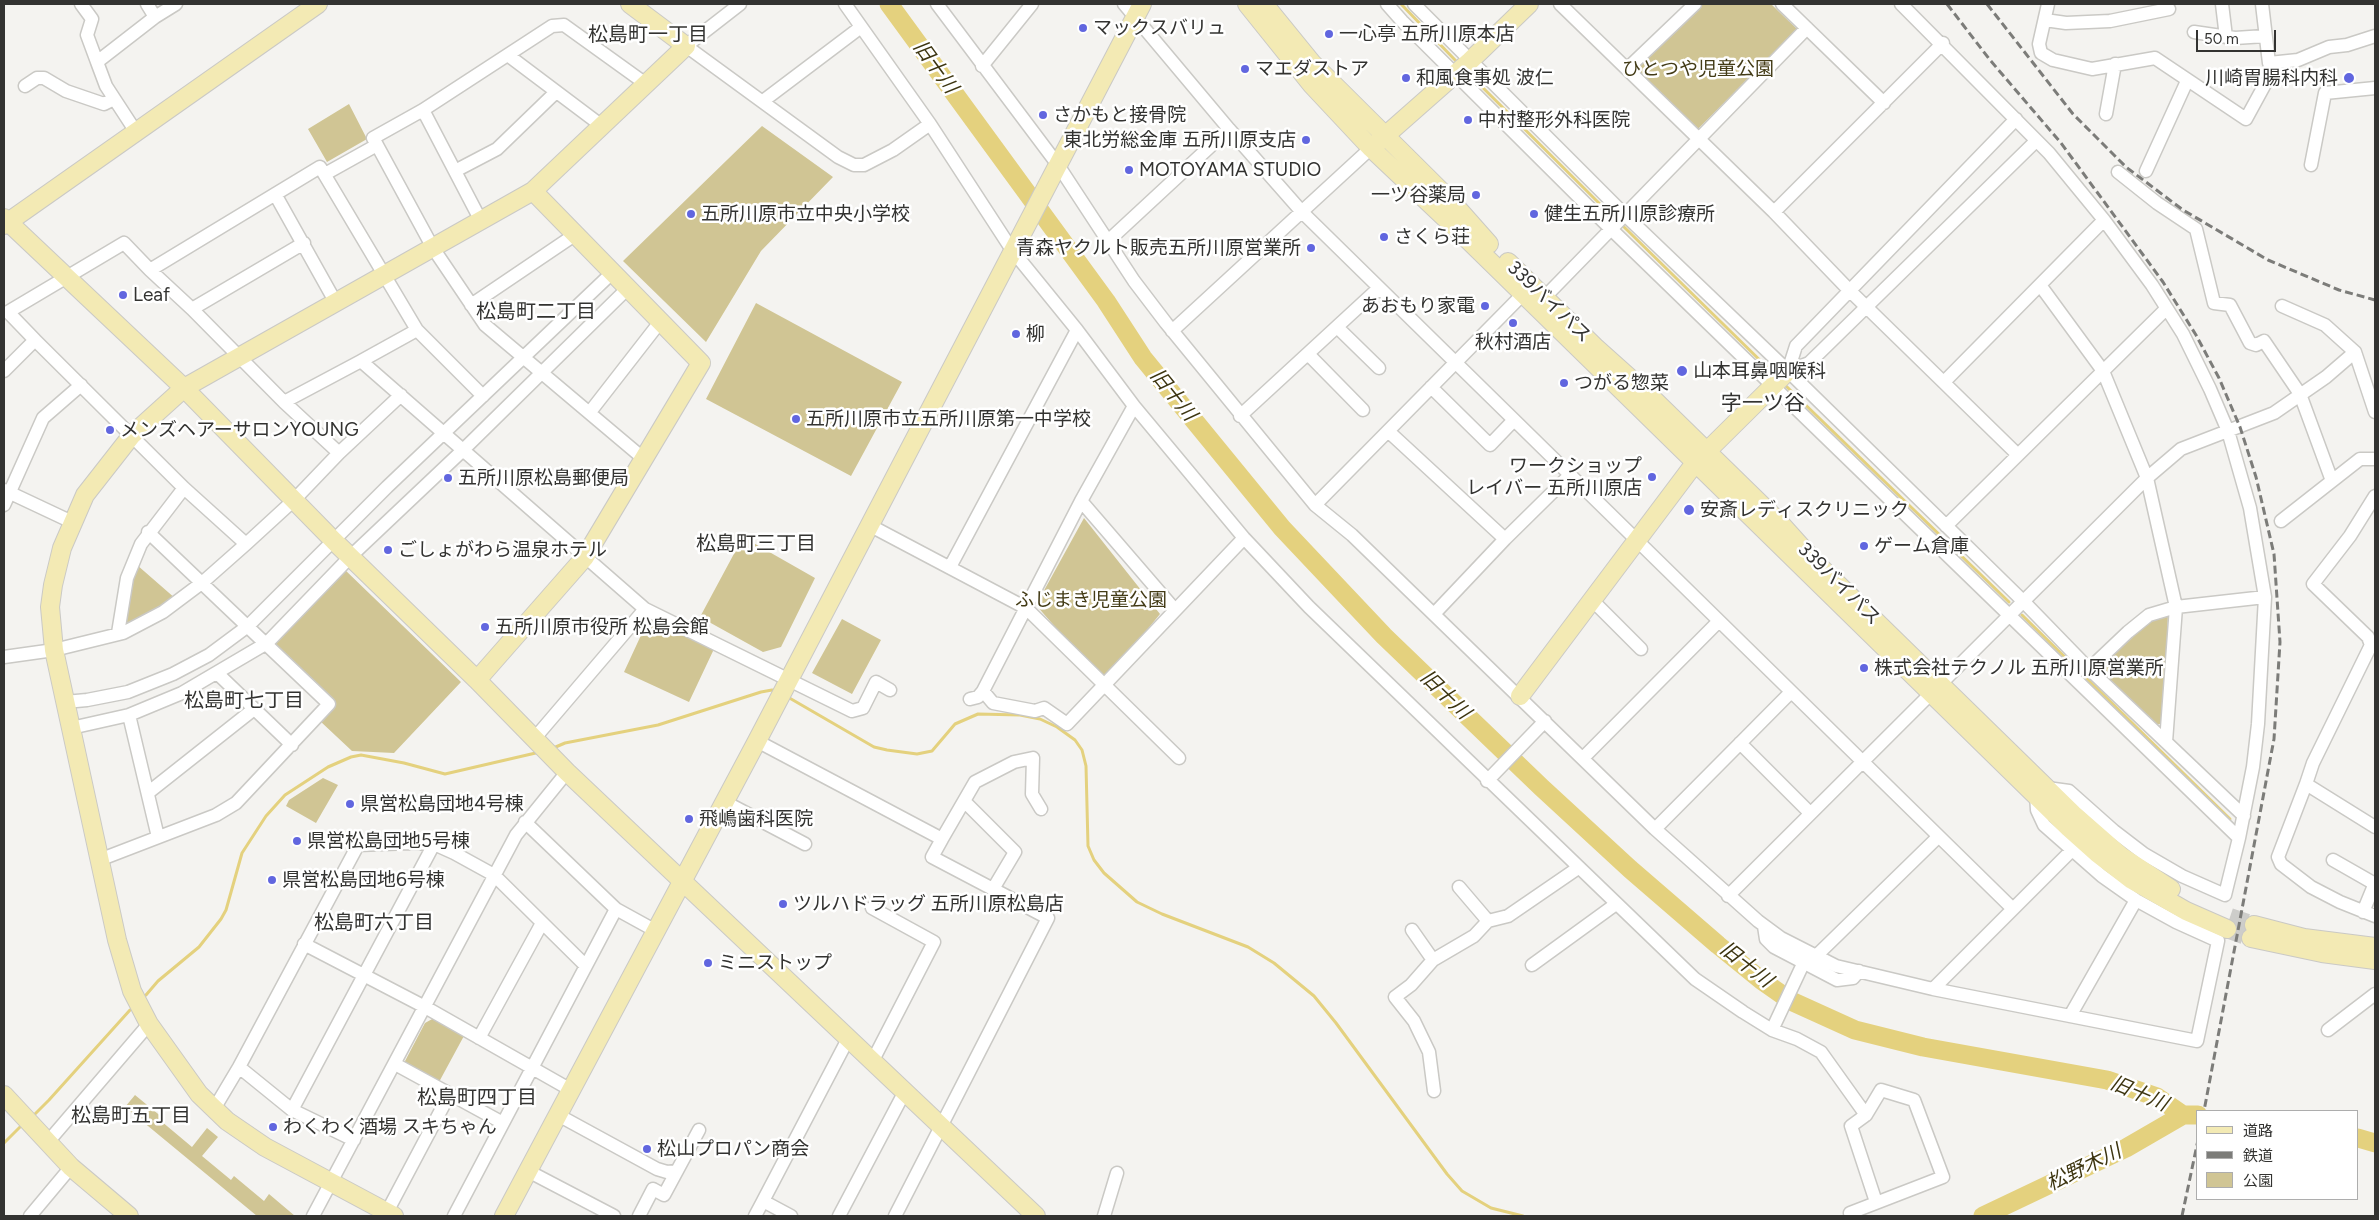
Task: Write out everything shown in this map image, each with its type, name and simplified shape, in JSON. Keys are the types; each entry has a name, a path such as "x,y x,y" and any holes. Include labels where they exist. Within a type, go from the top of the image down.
{"street":[{"path":"81,4 92,19 87,35 106,86 136,132"},
{"path":"147,4 155,17"},
{"path":"97,62 155,17 176,4"},
{"path":"318,4 5,222 184,388 334,541 477,680 567,772 1036,1216"},
{"path":"630,4 838,157 854,165 864,166 876,160 930,124"},
{"path":"449,1094 391,1214 265,1147 214,1109 184,1075 149,1024 132,991 120,954 54,650 50,607 62,548 85,495 106,465 132,436 184,388 533,191 686,46 740,4"},
{"path":"845,4 1014,246 1134,406 1244,538 1309,607 1490,779 1578,868 1701,984 1821,1052 1866,1115"},
{"path":"938,4 982,66 1058,165 1107,242 1172,331 1315,505 1352,535 1584,758 1655,829 1728,896 1764,926 1815,957 1836,966 1933,990 2197,1041 2218,941 2176,922 2136,900 2102,876 2044,825 2037,810 2042,791 2069,791 2114,831 2144,854 2182,876 2225,895 2244,816 2253,767 2258,724 2265,597 2250,508 2228,431 2183,334 2152,285 2104,220 2049,153 1943,44 1901,4"},
{"path":"982,66 1032,4"},
{"path":"1124,4 1138,11 1228,129 1302,212 1569,476 2013,909"},
{"path":"1247,4 1312,85 1371,148 1527,289 1315,505"},
{"name":"339バイパス","path":"1264,4 1306,57 1450,200 1527,289 1700,457 1779,522 1935,688 2042,791 2096,853 2132,880 2186,911 2229,923"},
{"path":"1387,4 1611,229 2238,838"},
{"path":"1414,4 1625,215 1788,371 2023,601 2089,669 2244,816"},
{"path":"1172,331 1384,136 1470,61 1529,4"},
{"path":"1560,4 1700,138 1849,290 2018,455"},
{"path":"1628,68 1695,4"},
{"path":"1782,4 1884,103"},
{"path":"2048,4 2039,44 2041,53 2053,60 2092,69 2155,58 2246,119 2270,75 2271,66 2265,36 2262,4"},
{"path":"2222,4 2226,37"},
{"path":"2045,20 2066,24 2110,20 2169,9"},
{"path":"504,1216 757,742 1138,11"},
{"path":"644,459 485,325 432,248 373,138 423,110 509,56 552,26 564,25 646,84"},
{"path":"763,101 861,27"},
{"path":"1540,302 1807,28"},
{"path":"2194,32 2226,37 2265,36"},
{"path":"2269,63 2298,60 2329,47 2348,45 2375,36"},
{"path":"1774,212 1943,44"},
{"path":"509,56 602,126"},
{"path":"2106,114 2115,64"},
{"path":"26,86 37,78 44,78 66,91 104,104 114,99"},
{"path":"2146,171 2187,81"},
{"path":"2311,164 2325,93 2375,88"},
{"path":"454,171 497,149 556,92"},
{"path":"423,110 480,221"},
{"path":"1788,371 1796,346 2016,119"},
{"path":"1107,242 1228,129"},
{"path":"1520,696 1700,457 1788,371 1809,363 2036,141"},
{"path":"325,174 376,145"},
{"path":"150,270 320,167 417,330 483,396"},
{"path":"2118,172 2157,203 2196,228 2214,303 2230,305 2250,343 2256,345 2264,341 2300,394 2332,481"},
{"path":"477,680 585,557 701,363 533,191"},
{"path":"275,194 336,303"},
{"path":"1944,382 2104,220"},
{"path":"471,305 576,234"},
{"path":"246,544 184,488 8,312 124,243 284,402 339,453"},
{"path":"192,309 304,243"},
{"path":"65,702 128,692 173,674 209,655 248,626 387,487 612,272"},
{"path":"2040,285 2103,371 2147,478 2176,607 2166,742"},
{"path":"71,728 129,715 182,693 218,674 266,643 351,556 462,451 628,288"},
{"path":"1240,416 1379,288"},
{"path":"2282,306 2325,326 2355,352 2375,412"},
{"path":"1946,526 2166,309"},
{"path":"590,412 660,322"},
{"path":"1337,327 1379,368"},
{"path":"284,402 417,330"},
{"path":"950,567 1077,330"},
{"path":"4,371 36,340"},
{"path":"1728,896 2147,478 2181,450 2274,413 2355,352"},
{"path":"1308,354 1363,410"},
{"path":"361,361 644,609 852,711 863,708 876,682 890,690"},
{"path":"4,505 6,491 43,418 81,385"},
{"path":"1430,387 1490,445 1513,421"},
{"path":"4,657 54,650 123,633 163,612 203,582 246,544 294,500 339,453 401,395"},
{"path":"970,699 978,697 983,691 1081,501 1134,406"},
{"path":"1388,431 1504,539"},
{"path":"2281,521 2360,459 2375,459"},
{"path":"1434,614 1504,539 1569,476"},
{"path":"118,633 127,578 148,532 184,488"},
{"path":"6,491 72,522"},
{"path":"2334,860 2375,883 2369,914 2311,887 2282,864 2278,857 2313,763 2370,645 2368,637 2313,584 2350,536 2375,496"},
{"path":"1081,501 1175,610"},
{"path":"869,525 1026,608 1179,758"},
{"path":"100,860 216,815 236,803 329,704 203,582 148,532"},
{"path":"983,691 993,704 1035,710 1044,708 1067,724 1244,538"},
{"path":"2089,669 2128,632 2150,615 2176,607 2265,597"},
{"path":"1592,600 1640,649"},
{"path":"536,741 644,609"},
{"path":"1584,758 1719,621"},
{"path":"173,674 182,693"},
{"path":"218,674 292,745"},
{"path":"1655,829 1791,692"},
{"path":"149,792 254,709"},
{"path":"129,715 149,792 158,837"},
{"path":"1490,779 1545,721"},
{"path":"757,742 942,839"},
{"path":"1740,743 1810,813"},
{"path":"895,1216 1048,918 932,857 975,782 1014,762 1033,758 1032,794 1041,809"},
{"path":"313,1216 426,1007 494,875 525,822 567,772"},
{"path":"2306,784 2375,827"},
{"path":"964,801 1015,852 994,889"},
{"path":"725,802 805,844"},
{"path":"525,822 616,909 656,931"},
{"path":"1815,957 1938,837"},
{"path":"214,1109 240,1067 358,845 409,842 434,844 494,875 585,965"},
{"path":"292,1110 434,844"},
{"path":"1933,990 2072,850"},
{"path":"1434,1090 1429,1052 1414,1021 1395,997 1411,985 1433,960 1474,936 1488,921 1508,916 1578,868"},
{"path":"1458,887 1488,921"},
{"path":"2070,1016 2136,900"},
{"path":"1532,965 1616,904"},
{"path":"872,908 934,942 872,1062"},
{"path":"454,1216 616,909"},
{"path":"478,1038 542,923"},
{"path":"1764,926 1766,939 1774,947 1803,965 1837,980 1853,978 1859,971"},
{"path":"1412,930 1433,960"},
{"path":"2375,947 2253,932 2322,953 2375,960"},
{"path":"304,944 426,1007 571,1090"},
{"path":"1774,1027 1803,965"},
{"path":"2328,1030 2375,994"},
{"path":"48,1143 149,1024"},
{"path":"755,1216 848,1040"},
{"path":"395,1064 503,1123"},
{"path":"240,1067 292,1110 354,1140"},
{"path":"1850,1213 1943,1177 1914,1100 1881,1090 1866,1115 1851,1126 1876,1202"},
{"path":"839,1216 904,1093"},
{"path":"4,1095 71,1167 128,1216"},
{"path":"558,1115 657,1169 677,1172"},
{"path":"639,1216 653,1189 664,1195 699,1130"},
{"path":"30,1216 71,1167"},
{"path":"528,1171 614,1216"},
{"path":"1104,1216 1117,1173"},
{"path":"764,1201 791,1216"}],"green space":[{"name":"ひとつや児童公園","path":"1703,4 1771,4 1797,29 1698,129 1635,67"},
{"path":"349,104 367,139 327,162 308,129"},
{"path":"762,126 833,177 761,251 706,342 623,261"},
{"path":"756,303 902,382 851,476 706,399"},
{"name":"ふじまき児童公園","path":"1084,518 1160,614 1104,683 1036,605"},
{"path":"743,537 815,578 781,647 763,652 700,617"},
{"path":"137,565 176,599 123,628 129,593"},
{"path":"343,568 461,682 394,753 352,751 320,721 335,704 272,643"},
{"path":"2168,614 2164,723 2156,725 2102,673 2101,667 2131,635 2152,620"},
{"path":"649,618 714,649 689,702 624,672"},
{"path":"842,619 881,640 852,694 812,673"},
{"path":"323,778 338,785 316,823 286,806 289,800"},
{"path":"434,1018 465,1034 439,1082 404,1063 425,1023"},
{"path":"135,1095 163,1118 161,1121 192,1147 207,1128 218,1137 202,1156 231,1180 234,1176 264,1201 269,1194 295,1216 257,1216 125,1107"}],"waterway":[{"name":"旧十川","path":"889,4 1106,301 1143,358 1282,528 1384,636 1541,787 1630,869 1718,945 1761,980 1791,1001 1855,1030 1923,1047 2107,1080 2157,1097 2183,1115 2196,1115"},
{"path":"1401,4 1456,61"},
{"path":"1469,74 1610,214"},
{"path":"1624,227 1773,373"},
{"path":"1786,386 2009,602"},
{"path":"2022,615 2230,819"},
{"path":"551,749 565,743 658,725 761,692 776,691"},
{"path":"786,696 874,747 917,754 932,751 955,724 978,714 1020,715 1040,719 1057,727 1075,740 1082,750 1086,766 1088,846 1094,860 1104,873 1137,902 1162,914 1248,947 1274,963 1314,996 1447,1174 1462,1191 1491,1208 1523,1216"},
{"path":"146,995 158,981 199,947 221,919 226,910 242,853 266,816 285,795 328,767 351,757 361,755 404,763 445,774 540,752"},
{"path":"32,1117 130,1010"},
{"name":"松野木川","path":"1983,1216 2126,1148 2183,1115"},
{"path":"4,1143 23,1124"},
{"name":"旧十川","path":"2359,1138 2375,1143"}],"tunnel":[{"path":"2230,917 2254,925"},
{"path":"2227,929 2251,938"}],"railway":[{"path":"1947,4 1990,60 2061,143 2163,282 2196,335 2219,378 2240,427 2256,477 2274,554 2280,642 2274,739 2204,1110"},
{"path":"1987,4 2073,114 2126,167 2183,210 2268,260 2339,290 2375,300"},
{"path":"2182,1216 2196,1150"}],"place":[{"name":"マックスバリュ","path":"1083,28"},
{"name":"一心亭 五所川原本店","path":"1329,34"},
{"name":"マエダストア","path":"1245,69"},
{"name":"和風食事処 波仁","path":"1406,78"},
{"name":"川崎胃腸科内科","path":"2349,78"},
{"name":"さかもと接骨院","path":"1043,115"},
{"name":"中村整形外科医院","path":"1468,120"},
{"name":"東北労総金庫 五所川原支店","path":"1306,140"},
{"name":"MOTOYAMA STUDIO","path":"1129,170"},
{"name":"一ツ谷薬局","path":"1476,195"},
{"name":"五所川原市立中央小学校","path":"691,214"},
{"name":"健生五所川原診療所","path":"1534,214"},
{"name":"さくら荘","path":"1384,237"},
{"name":"青森ヤクルト販売五所川原営業所","path":"1311,248"},
{"name":"Leaf","path":"123,295"},
{"name":"あおもり家電","path":"1485,306"},
{"name":"秋村酒店","path":"1513,323"},
{"name":"柳","path":"1016,334"},
{"name":"山本耳鼻咽喉科","path":"1682,371"},
{"name":"つがる惣菜","path":"1564,383"},
{"name":"五所川原市立五所川原第一中学校","path":"796,419"},
{"name":"メンズヘアーサロンYOUNG","path":"110,430"},
{"name":"ワークショップ レイバー 五所川原店","path":"1652,477"},
{"name":"五所川原松島郵便局","path":"448,478"},
{"name":"安斎レディスクリニック","path":"1689,510"},
{"name":"ゲーム倉庫","path":"1864,546"},
{"name":"ごしょがわら温泉ホテル","path":"388,550"},
{"name":"五所川原市役所 松島会館","path":"485,627"},
{"name":"株式会社テクノル 五所川原営業所","path":"1864,668"},
{"name":"県営松島団地4号棟","path":"350,804"},
{"name":"飛嶋歯科医院","path":"689,819"},
{"name":"県営松島団地5号棟","path":"297,841"},
{"name":"県営松島団地6号棟","path":"272,880"},
{"name":"ツルハドラッグ 五所川原松島店","path":"783,904"},
{"name":"ミニストップ","path":"708,963"},
{"name":"わくわく酒場 スキちゃん","path":"273,1127"},
{"name":"松山プロパン商会","path":"647,1149"}],"district":[{"name":"松島町一丁目","path":"648,35"},
{"name":"松島町二丁目","path":"536,312"},
{"name":"字一ツ谷","path":"1763,404"},
{"name":"松島町三丁目","path":"756,544"},
{"name":"松島町七丁目","path":"244,701"},
{"name":"松島町六丁目","path":"374,923"},
{"name":"松島町四丁目","path":"477,1098"},
{"name":"松島町五丁目","path":"131,1116"}]}
